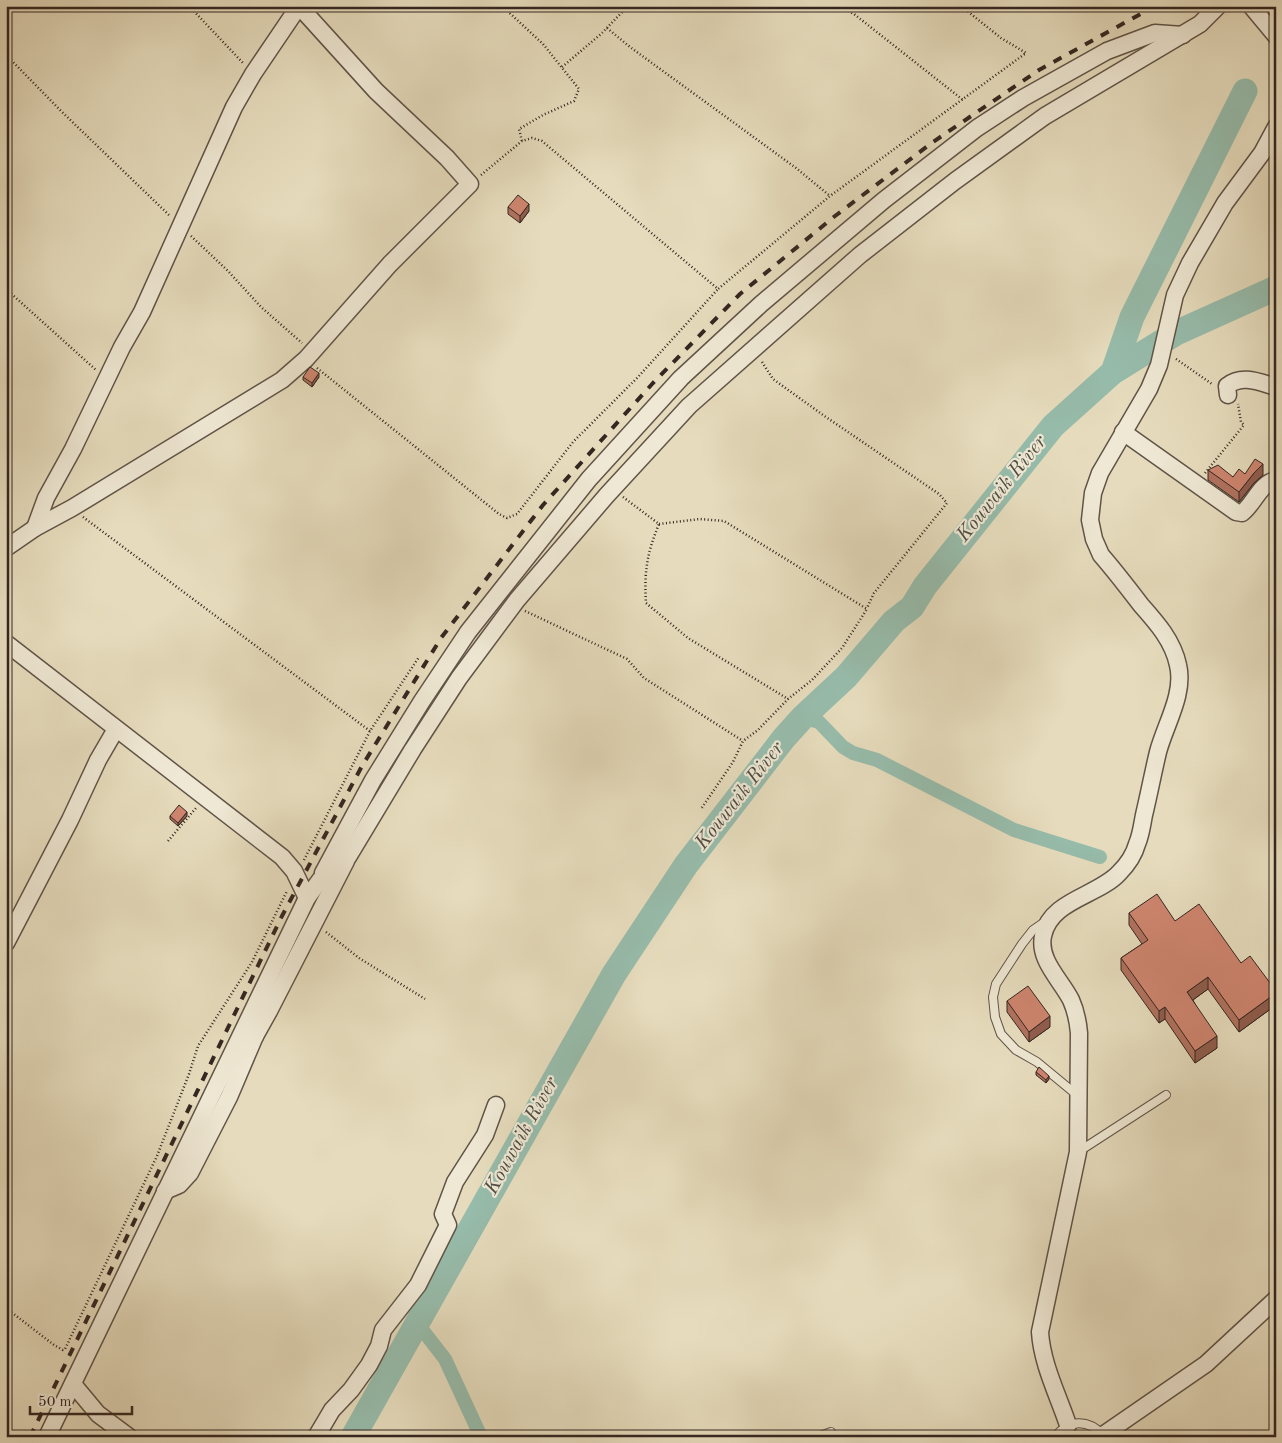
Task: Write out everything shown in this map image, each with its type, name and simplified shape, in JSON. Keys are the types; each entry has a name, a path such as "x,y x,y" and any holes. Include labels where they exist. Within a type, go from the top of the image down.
{"street":[{"path":"7,545 77,505 282,380 309,356 390,264 470,184 447,158 376,92 299,6 253,74 234,107 142,312 106,379 73,449 46,498 34,528"},
{"path":"165,1191 179,1185 190,1173 229,1097 254,1036 270,1011 348,857 413,748 459,678 513,605 612,489 688,406 860,255 955,181 1046,116 1200,24 1218,6"},
{"path":"1251,6 1276,36"},
{"path":"47,1437 308,898 320,880 372,780 468,632 589,479 681,378 761,304 862,218 976,128 1023,98 1107,51 1154,33 1183,34"},
{"path":"1068,1425 1045,1360 1040,1332 1078,1152 1079,1033 1071,1001 1048,964 1042,944 1046,926 1054,916 1078,899 1110,881 1119,874 1133,855 1140,835 1159,750 1175,704 1180,680 1179,667 1171,643 1101,554 1094,539 1090,520 1093,493 1100,473 1148,389 1163,352 1175,295 1190,263 1225,203 1262,153 1276,126"},
{"path":"1228,394 1227,386 1233,381 1248,379 1276,387"},
{"path":"1123,432 1236,512 1242,513 1248,509 1265,485 1276,480"},
{"path":"55,482 54,491 60,499 77,505"},
{"path":"6,643 282,857 296,875 308,898"},
{"path":"6,943 70,820 98,760 116,729"},
{"path":"320,880 348,857"},
{"path":"235,1048 254,1036"},
{"path":"316,1437 332,1410 351,1390 369,1365 379,1346 383,1330 418,1284 448,1225 443,1214 455,1182 485,1135 496,1105"},
{"path":"1104,1436 1206,1364 1276,1299"},
{"path":"73,1384 98,1414 129,1437"}],"lane":[{"path":"1054,916 1033,930 996,984 993,996 994,1017 1001,1034 1016,1050 1037,1062 1079,1097"},
{"path":"1078,1152 1166,1095"},
{"path":"1055,1437 1068,1425 1078,1423 1088,1424 1096,1428 1104,1436"},
{"path":"818,1437 831,1432 833,1437"}],"path":[{"path":"189,6 253,74"},
{"path":"502,6 543,44 579,89 574,101 543,114 519,129 522,141"},
{"path":"562,67 607,28 628,6"},
{"path":"839,6 854,14 963,100"},
{"path":"6,55 61,111 228,271 309,356 499,514 507,518 517,514 573,442 638,377 718,289 830,196 1026,53 1001,38 961,6"},
{"path":"607,28 630,47 796,168 830,196"},
{"path":"470,184 522,141 532,138 542,141 718,289"},
{"path":"6,289 106,379"},
{"path":"702,809 734,762 744,742 788,699 812,680 842,648 874,594 947,503 939,494 773,379 753,348"},
{"path":"1163,352 1238,402 1241,422 1244,425 1204,474 1191,474 1188,477"},
{"path":"612,489 659,524 700,519 724,521 867,608"},
{"path":"77,505 370,731"},
{"path":"659,524 650,547 644,580 646,603 688,638 788,699"},
{"path":"513,605 627,659 644,678 744,742"},
{"path":"6,1308 54,1345 63,1350 65,1348 157,1156 186,1083 198,1046 252,962 370,731 419,657"},
{"path":"168,841 206,798"},
{"path":"315,923 359,958 425,999"}],"building":[{"path":"518,195 529,204 520,216 508,207"},
{"path":"310,367 319,373 312,383 303,377"},
{"path":"1255,459 1263,464 1239,492 1208,470 1218,465 1233,477 1239,469 1245,474"},
{"path":"179,805 187,812 178,823 170,816"},
{"path":"1157,894 1175,921 1199,904 1241,963 1250,956 1276,991 1276,993 1239,1020 1208,977 1187,992 1217,1036 1195,1051 1165,1007 1159,1011 1121,958 1148,940 1129,913"},
{"path":"1028,986 1050,1016 1029,1032 1007,1001"},
{"path":"1039,1067 1049,1076 1046,1080 1036,1072"},
{"path":"827,1431 829,1437 810,1437"}],"waterway":[{"path":"1113,372 1132,317 1245,91"},
{"name":"Kouwaik River","path":"353,1437 614,974 686,865 784,738 803,717 846,677 894,621 912,607 925,586 1053,426 1113,372 1176,333 1276,288"},
{"path":"803,717 819,722 843,747 853,753 877,760 1014,830 1100,857"},
{"path":"417,1323 445,1359 481,1437"}],"railway":[{"path":"30,1437 282,916 362,766 441,638 543,505 653,383 740,294 835,216 933,142 1039,70 1155,6"}]}
